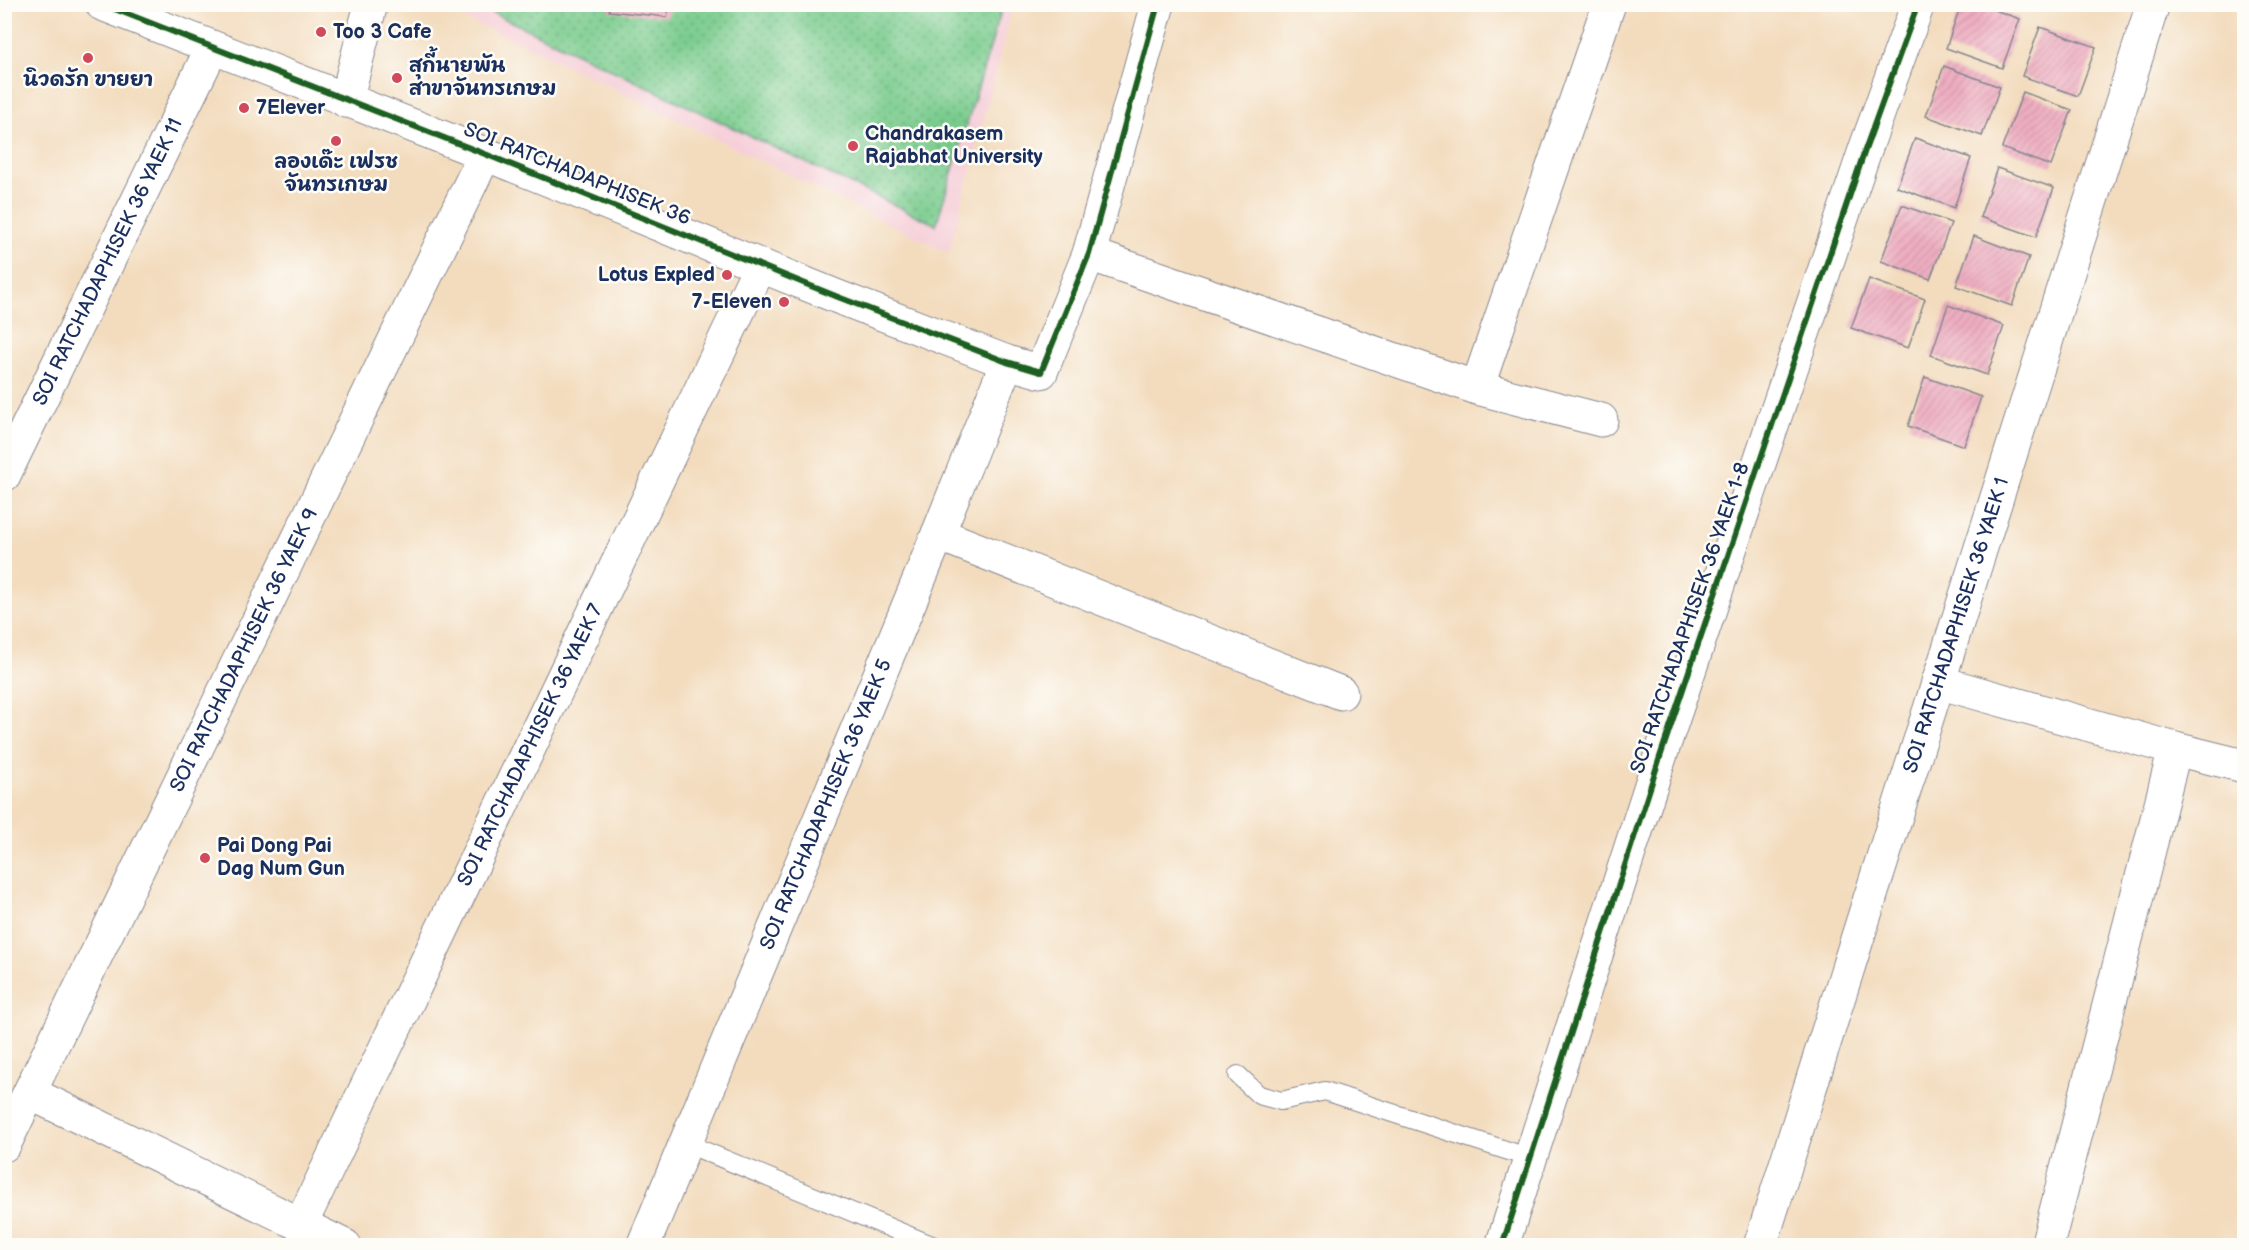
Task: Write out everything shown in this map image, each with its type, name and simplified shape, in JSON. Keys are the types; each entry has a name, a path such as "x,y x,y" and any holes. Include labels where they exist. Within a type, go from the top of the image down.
{"street":[{"name":"SOI RATCHADAPHISEK 36","path":"102,4 485,154 760,266 1008,362 1041,372 1089,254"},
{"path":"346,101 371,4"},
{"path":"1158,4 1089,254 1477,388 1601,420"},
{"path":"1477,388 1609,4"},
{"name":"SOI RATCHADAPHISEK 36 YAEK 1-8","path":"1502,1245 1660,757 1864,150 1918,4"},
{"name":"SOI RATCHADAPHISEK 36 YAEK 1","path":"1760,1245 1938,682 2146,7"},
{"name":"SOI RATCHADAPHISEK 36 YAEK 11","path":"4,475 212,48"},
{"name":"SOI RATCHADAPHISEK 36 YAEK 9","path":"4,1145 485,154"},
{"name":"SOI RATCHADAPHISEK 36 YAEK 7","path":"301,1224 760,266"},
{"name":"SOI RATCHADAPHISEK 36 YAEK 5","path":"643,1245 939,534 1008,362"},
{"path":"939,534 1341,693"},
{"path":"1938,682 2175,749 2244,766"},
{"path":"2047,1245 2175,749"},
{"path":"30,1093 345,1245"}],"lane":[{"path":"1238,1076 1260,1095 1281,1101 1325,1091 1530,1158"},
{"path":"685,1143 934,1245"}],"shaded area":[{"name":"Chandrakasem Rajabhat University","path":"435,5 1013,5 949,253 512,39"}],"green space":[{"name":"Chandrakasem Rajabhat University","path":"476,5 1003,5 936,225"}],"building":[{"path":"610,4 670,4 667,17 609,11"},
{"path":"1961,4 1978,4 2020,19 2002,68 1946,48"},
{"path":"2040,27 2096,47 2078,96 2022,76"},
{"path":"1944,66 2000,87 1982,136 1926,116"},
{"path":"2023,92 2072,110 2051,166 2002,148"},
{"path":"1915,138 1971,158 1954,208 1897,187"},
{"path":"1997,168 2054,188 2036,237 1980,217"},
{"path":"1902,205 1951,223 1930,279 1881,261"},
{"path":"1974,236 2029,257 2012,306 1956,286"},
{"path":"1869,279 1925,299 1908,348 1851,328"},
{"path":"1948,305 2004,326 1987,375 1931,355"},
{"path":"1925,377 1981,397 1964,446 1908,426"}],"cycle path":[{"path":"102,4 485,154 838,297 1007,362 1041,372 1089,254 1158,4"},
{"path":"1502,1246 1660,757 1865,150 1918,4"}],"place":[{"name":"Too 3 Cafe","path":"321,32"},
{"name":"นิวดรัก ขายยา","path":"88,58"},
{"name":"สุกี้นายพัน สาขาจันทรเกษม","path":"397,78"},
{"name":"7Elever","path":"244,108"},
{"name":"ลองเด๊ะ เฟรช จันทรเกษม","path":"336,141"},
{"name":"Chandrakasem Rajabhat University","path":"853,146"},
{"name":"Lotus Expled","path":"727,275"},
{"name":"7-Eleven","path":"784,302"},
{"name":"Pai Dong Pai Dag Num Gun","path":"205,858"}]}
